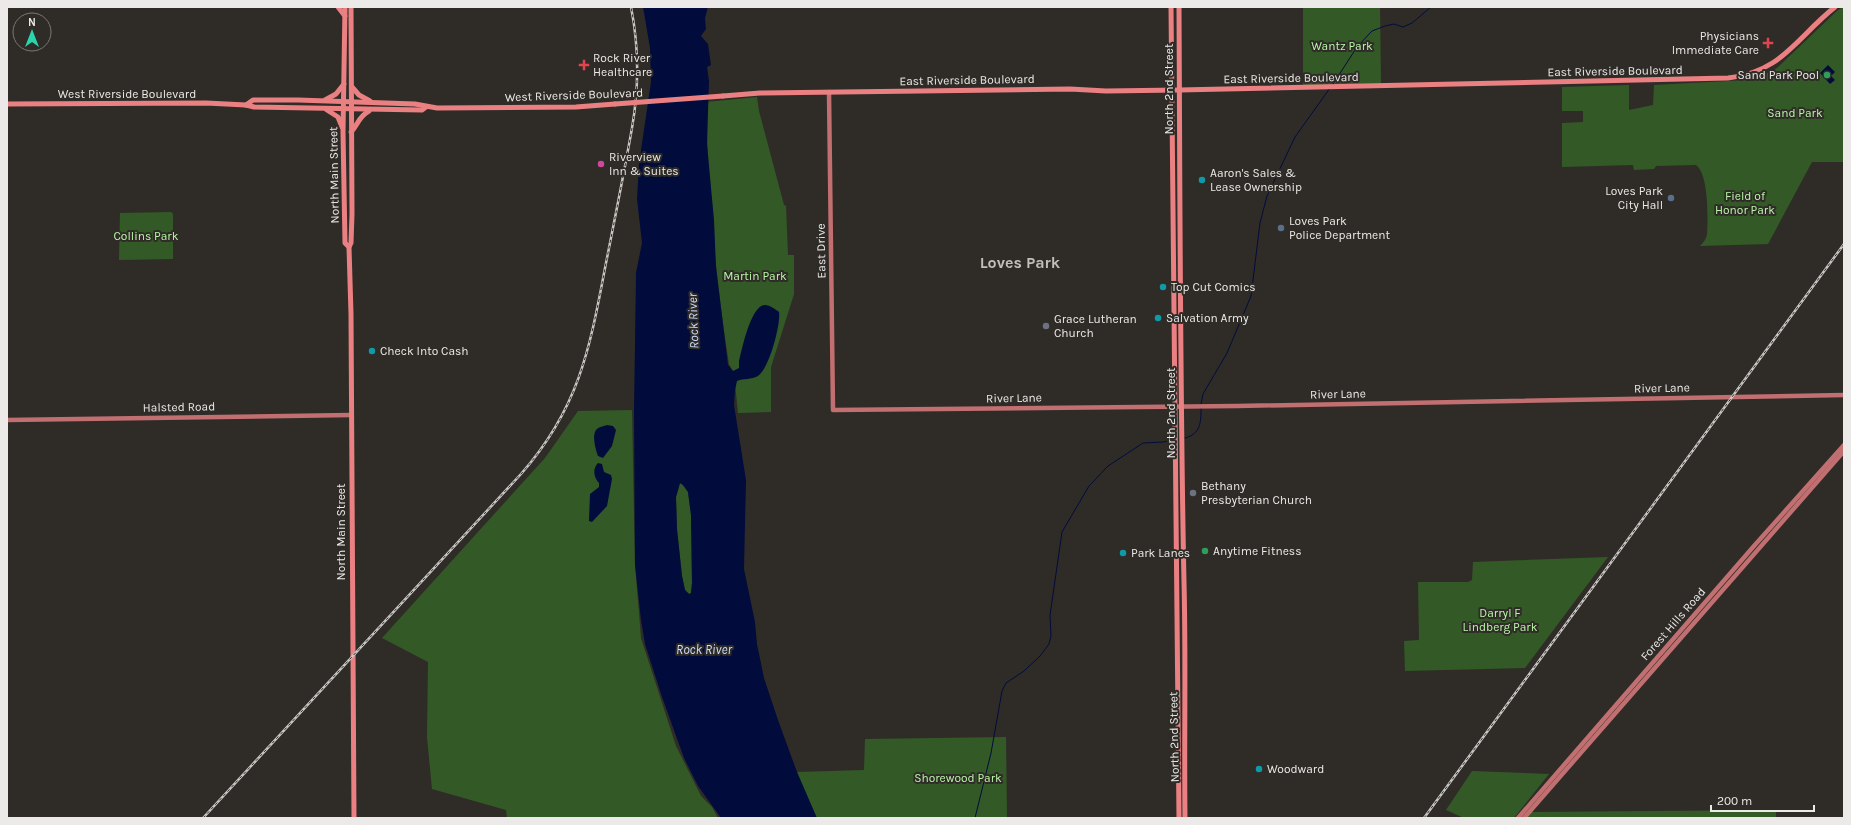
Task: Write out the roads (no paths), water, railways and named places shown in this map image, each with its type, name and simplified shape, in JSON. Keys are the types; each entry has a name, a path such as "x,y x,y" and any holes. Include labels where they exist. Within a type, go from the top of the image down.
{"main road":[{"path":"338,7 345,16"},
{"name":"North Main Street","path":"345,7 345,83 343,132 345,243 348,247 352,415 354,818"},
{"name":"North Main Street","path":"348,247 351,243 351,7"},
{"name":"North 2nd Street","path":"1171,7 1170,90 1179,818"},
{"name":"North 2nd Street","path":"1179,7 1181,443 1184,583 1185,818"},
{"name":"East Riverside Boulevard","path":"723,96 760,93 1081,88 1106,91 1179,90 1741,77 1756,72 1775,62 1835,7"},
{"path":"1171,26 1179,26"},
{"path":"324,101 336,94 345,83"},
{"path":"352,86 359,95 375,103"},
{"name":"West Riverside Boulevard","path":"7,104 246,105 254,107 351,110 422,110 426,107 558,107 723,96"},
{"name":"West Riverside Boulevard","path":"246,105 253,100 423,104 426,107"},
{"path":"324,109 338,117 343,132"},
{"path":"351,132 354,129 358,119 370,110"}],"street":[{"name":"East Drive","path":"829,92 833,410"},
{"name":"River Lane","path":"833,410 1205,406 1844,395"},
{"name":"Halsted Road","path":"7,420 352,415"},
{"name":"Forest Hills Road","path":"1524,818 1619,704 1843,449"},
{"name":"Forest Hills Road","path":"1518,818 1570,762"}],"water":[{"name":"Rock River","path":"643,7 708,7 705,18 706,29 701,36 708,44 711,65 707,67 709,81 707,144 714,220 716,267 728,365 733,371 739,368 739,361 745,338 755,312 760,307 765,305 771,306 779,312 776,336 766,365 758,376 737,381 735,390 734,405 746,480 744,569 755,622 757,644 764,678 797,772 817,818 721,818 698,786 684,758 645,644 635,565 634,410 636,273 642,243 637,199 639,164 651,82 650,48","holes":["680,483 688,492 691,515 692,583 691,593 689,594 685,590 682,576 677,529 676,497"]},
{"name":"Sand Park Pool","path":"1828,65 1835,72 1831,76 1835,80 1830,84 1820,73"},
{"path":"607,425 613,426 616,430 612,446 603,458 598,456 594,442 594,434 598,428"},
{"path":"598,463 602,464 604,472 611,475 612,479 607,506 592,522 589,521 590,494 599,487 599,483 594,473"}],"waterway":[{"path":"1333,84 1357,47 1372,31 1394,24 1403,27 1412,23 1431,7"},
{"path":"1201,404 1203,394 1227,353 1251,296 1260,223 1267,196 1295,137 1330,88"},
{"path":"1185,438 1194,434 1199,427 1201,408"},
{"path":"975,818 991,753 1002,691 1006,683 1024,671 1040,656 1049,644 1051,636 1050,615 1062,532 1089,486 1108,466 1143,443 1174,440"}],"railway":[{"path":"203,818 521,474 541,449 557,425 570,400 588,349 623,179 632,128 637,83 636,37 631,7"},
{"path":"1424,818 1844,244"}],"place":[{"name":"Physicians Immediate Care","path":"1768,43"},
{"name":"Rock River Healthcare","path":"584,65"},
{"name":"Sand Park Pool","path":"1827,75"},
{"name":"Riverview Inn & Suites","path":"601,164"},
{"name":"Aaron's Sales & Lease Ownership","path":"1202,180"},
{"name":"Loves Park City Hall","path":"1671,198"},
{"name":"Loves Park Police Department","path":"1281,228"},
{"name":"Top Cut Comics","path":"1163,287"},
{"name":"Salvation Army","path":"1158,318"},
{"name":"Grace Lutheran Church","path":"1046,326"},
{"name":"Check Into Cash","path":"372,351"},
{"name":"Bethany Presbyterian Church","path":"1193,493"},
{"name":"Anytime Fitness","path":"1205,551"},
{"name":"Park Lanes","path":"1123,553"},
{"name":"Woodward","path":"1259,769"}],"district":[{"name":"Loves Park","path":"1020,262"}],"park label":[{"name":"Wantz Park","path":"1342,46"},
{"name":"Sand Park","path":"1795,113"},
{"name":"Field of Honor Park","path":"1745,203"},
{"name":"Collins Park","path":"146,236"},
{"name":"Martin Park","path":"755,276"},
{"name":"Darryl F Lindberg Park","path":"1500,620"},
{"name":"Shorewood Park","path":"958,778"}]}
